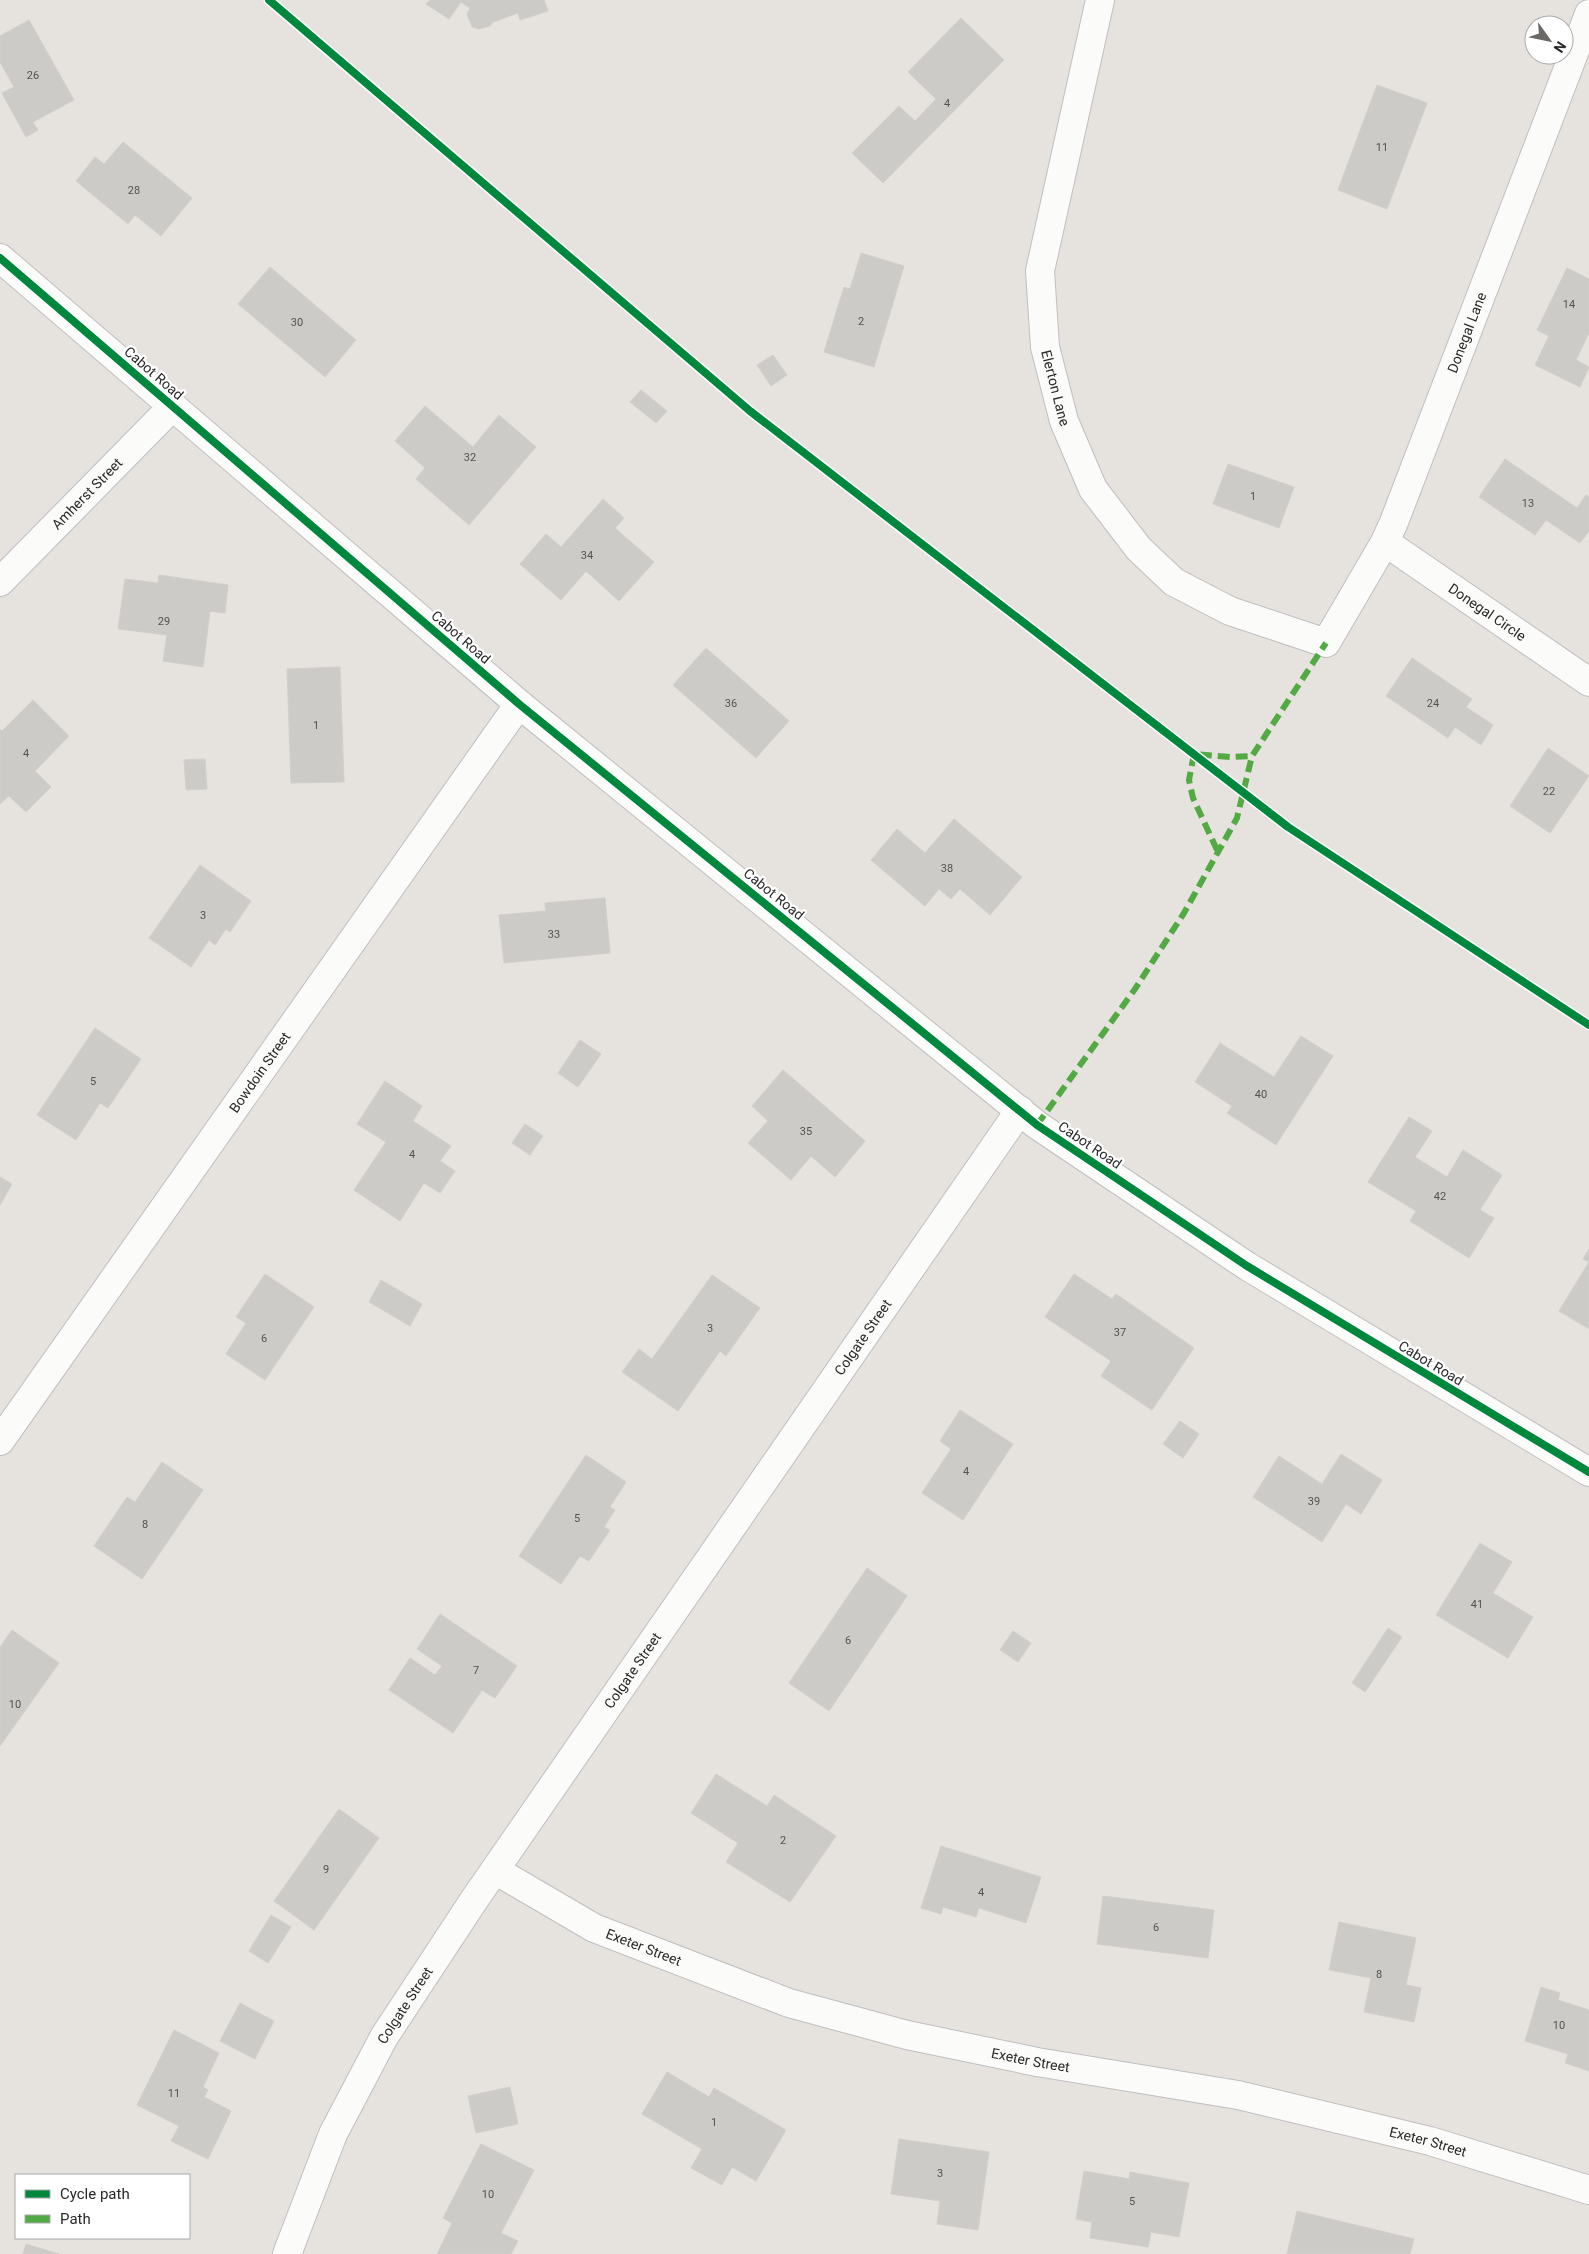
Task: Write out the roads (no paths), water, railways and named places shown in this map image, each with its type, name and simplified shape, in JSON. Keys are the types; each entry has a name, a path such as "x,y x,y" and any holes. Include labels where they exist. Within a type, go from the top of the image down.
{"street":[{"name":"Elerton Lane","path":"1100,0 1040,271 1045,347 1064,421 1093,489 1140,549 1174,582 1230,611 1326,643"},
{"name":"Donegal Lane","path":"1326,643 1385,542 1438,409 1589,14"},
{"name":"Cabot Road","path":"0,258 519,704 1037,1125 1247,1266 1589,1472"},
{"name":"Amherst Street","path":"0,582 173,406"},
{"name":"Donegal Circle","path":"1385,542 1589,682"},
{"name":"Bowdoin Street","path":"0,1441 519,704"},
{"name":"Colgate Street","path":"287,2254 333,2134 384,2037 495,1870 1020,1110"},
{"name":"Exeter Street","path":"495,1870 594,1928 789,2003 908,2035 1037,2062 1248,2097 1430,2141 1589,2190"}]}
